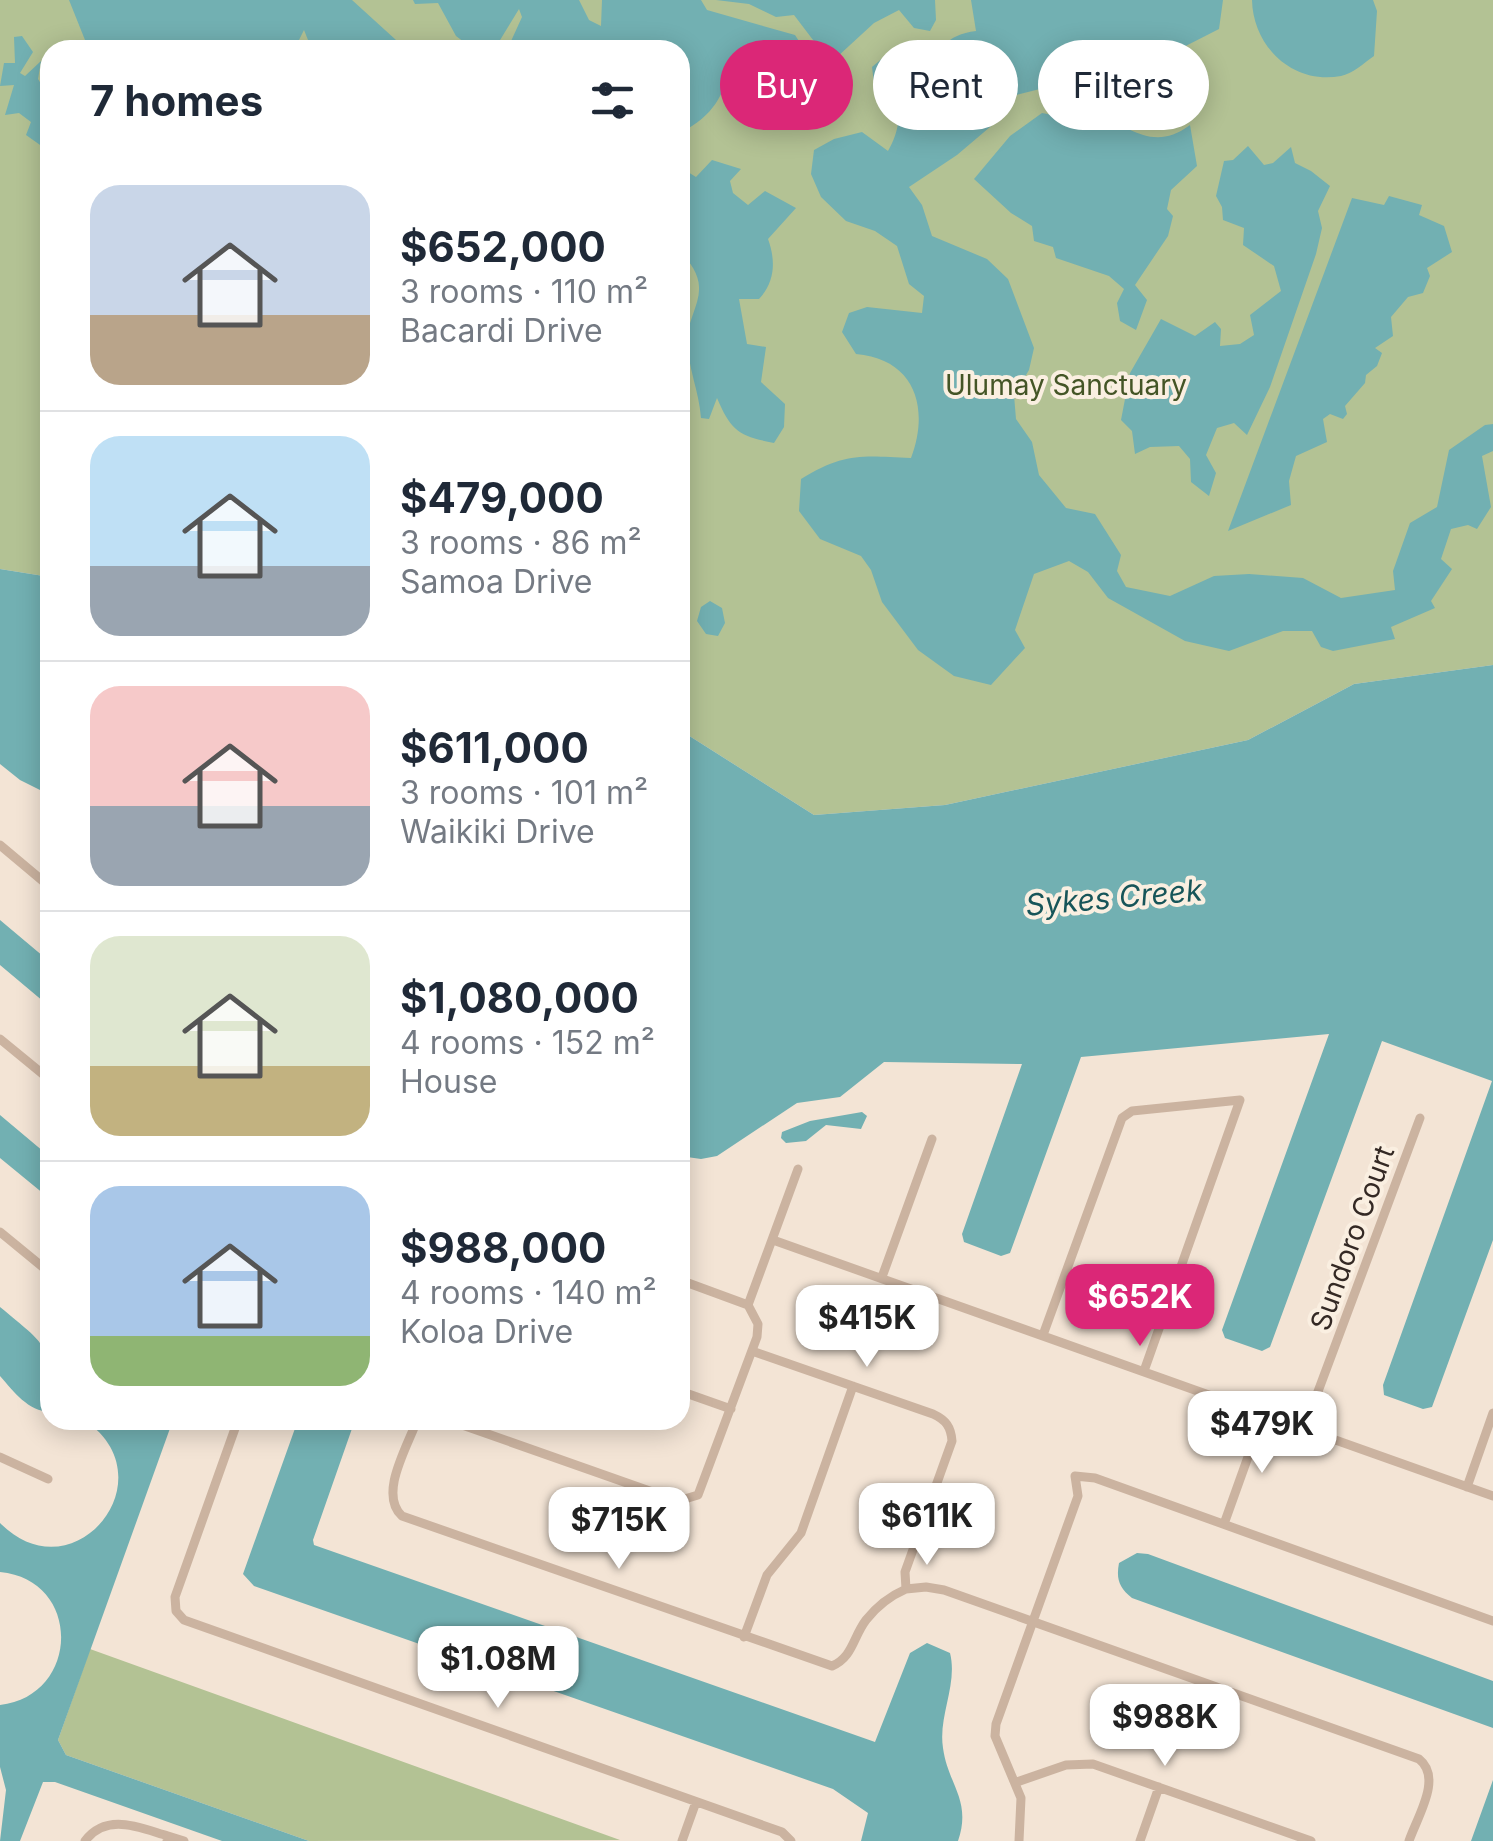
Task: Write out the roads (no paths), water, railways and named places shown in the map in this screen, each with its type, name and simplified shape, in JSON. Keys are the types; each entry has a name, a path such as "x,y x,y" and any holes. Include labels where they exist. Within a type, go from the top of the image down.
{"street":[{"path":"0,845 40,878"},
{"path":"0,1039 40,1072"},
{"path":"1042,1334 1122,1118 1132,1111 1240,1100 1144,1370"},
{"name":"Sundoro Court","path":"1304,1430 1420,1118"},
{"path":"882,1276 932,1138"},
{"path":"748,1305 798,1169"},
{"path":"0,1232 40,1266"},
{"path":"773,1240 1493,1496"},
{"path":"476,1430 678,1501 692,1499 703,1489 758,1324 748,1305 690,1284"},
{"path":"752,1351 933,1414 951,1430 952,1441 905,1572 906,1589"},
{"path":"744,1637 767,1575 800,1532 853,1386"},
{"path":"690,1395 731,1409"},
{"path":"1467,1487 1493,1413"},
{"path":"1224,1524 1263,1415"},
{"path":"234,1430 175,1597 176,1611 184,1620 782,1832 791,1841"},
{"path":"413,1430 392,1491 393,1506 402,1516 825,1665 838,1664 849,1655 865,1621 891,1596 906,1589 944,1590 1418,1759 1428,1768 1430,1781 1409,1841"},
{"path":"0,1457 48,1479"},
{"path":"1019,1841 1022,1817 1017,1782 995,1736 996,1724 1078,1496 1075,1476 1095,1478 1493,1621"},
{"path":"1017,1782 1082,1763 1310,1841"},
{"path":"1140,1841 1159,1788"},
{"path":"682,1841 696,1802"},
{"path":"86,1841 98,1829 122,1822 167,1839 184,1841"}],"water":[{"path":"69,0 352,0 396,40 308,40 304,30 299,40 85,40"},
{"path":"413,0 579,0 589,20 601,26 602,0 701,0 707,10 795,35 798,40 720,40 720,95 702,119 690,127 690,40 512,40 522,17 519,9 500,40 461,40 438,3 415,4"},
{"path":"716,0 935,0 936,20 930,31 914,28 899,10 874,23 853,42 813,40 794,15 776,17 749,4"},
{"path":"971,0 1223,0 1219,29 1197,40 1038,40 1038,90 1018,94 1018,40 950,40 976,31"},
{"path":"1252,0 1373,0 1377,11 1374,56 1341,76 1307,75 1279,59 1268,47 1254,17"},
{"path":"22,36 33,52 20,73 25,76 40,62 40,145 26,135 31,122 19,113 5,115 14,85 0,86 4,63 15,63 14,37"},
{"path":"1038,116 1038,130 1131,130 1154,137 1191,130 1197,166 1171,190 1167,209 1173,216 1168,236 1135,285 1147,300 1136,330 1120,321 1117,303 1124,289 1109,276 1056,258 1053,247 1034,241 1032,226 1011,213 974,179 1010,136"},
{"path":"897,130 986,130 909,187 922,205 932,236 987,259 1008,279 1034,348 1029,370 1014,395 1016,419 1032,442 1039,475 1066,508 1095,514 1121,555 1117,571 1126,587 1170,596 1214,576 1249,574 1303,578 1341,598 1395,590 1393,571 1410,523 1437,507 1449,450 1485,425 1493,424 1493,451 1482,456 1491,507 1477,529 1468,525 1451,529 1441,559 1452,569 1431,601 1435,608 1391,627 1395,639 1333,651 1321,647 1312,631 1283,631 1229,651 1185,641 1108,598 1088,572 1069,561 1034,574 1015,630 1025,648 991,685 954,676 918,650 882,602 871,570 861,556 820,539 799,511 801,479 842,460 911,458 917,439 918,404 904,376 892,365 856,354 842,332 849,313 867,307 922,313 924,296 909,284 897,246 875,231 846,221 821,197 811,174 814,150 834,139 862,132 888,151"},
{"path":"1248,146 1264,165 1273,163 1291,147 1295,163 1330,186 1318,211 1322,228 1316,254 1270,387 1247,435 1234,423 1217,428 1206,455 1216,473 1209,496 1191,482 1190,459 1179,446 1150,447 1135,454 1132,431 1121,420 1130,373 1161,319 1195,336 1215,322 1221,329 1220,346 1240,344 1254,335 1250,315 1281,291 1274,266 1243,245 1244,228 1223,220 1216,196 1224,161 1233,160"},
{"path":"712,160 741,169 730,181 733,193 748,205 765,191 796,208 768,239 772,271 768,286 759,299 739,299 747,344 766,347 761,382 785,404 784,427 774,443 738,430 717,398 709,419 701,418 690,364 690,324 699,287 690,264 690,173 696,177"},
{"path":"1389,196 1422,205 1419,215 1444,226 1452,252 1427,268 1430,276 1423,293 1408,297 1391,317 1393,336 1375,348 1382,353 1377,366 1345,406 1347,414 1343,419 1330,414 1323,419 1327,442 1296,456 1289,481 1291,505 1228,531 1352,198 1384,205"},
{"path":"0,569 40,575 40,790 0,764"},
{"path":"710,601 722,608 725,623 718,636 706,634 697,621 701,607"},
{"name":"Sykes Creek","path":"1493,665 1493,1240 1432,1407 1423,1409 1384,1395 1383,1385 1492,1081 1382,1041 1270,1347 1262,1351 1225,1338 1222,1330 1329,1034 1081,1057 1010,1253 1001,1256 964,1242 962,1234 1022,1064 884,1062 840,1097 797,1103 717,1156 690,1157 690,736 814,815 945,805 1248,740 1354,684"},
{"path":"0,920 40,954 40,999 0,965"},
{"path":"862,1112 867,1116 861,1129 826,1125 806,1141 786,1143 781,1138 782,1132 810,1121"},
{"path":"0,1115 40,1149 40,1191 0,1158"},
{"path":"0,1307 40,1343 40,1410 16,1394 0,1376"},
{"path":"94,1430 169,1430 58,1740 66,1755 309,1841 222,1841 55,1782 43,1782 20,1841 0,1841 6,1790 0,1767 0,1705 26,1697 45,1682 57,1661 61,1638 58,1615 46,1595 27,1580 0,1572 0,1523 28,1542 57,1547 82,1538 102,1521 115,1497 118,1471 108,1444"},
{"path":"294,1430 352,1430 314,1545 875,1742 910,1653 927,1643 950,1653 952,1665 942,1736 961,1803 958,1841 861,1841 868,1813 833,1789 254,1586 243,1574"},
{"path":"1137,1553 1493,1681 1493,1728 1132,1598 1121,1587 1118,1569 1119,1563"},
{"path":"1493,1780 1493,1841 1471,1841"}],"park label":[{"name":"Ulumay Sanctuary","path":"1066,385"}]}
